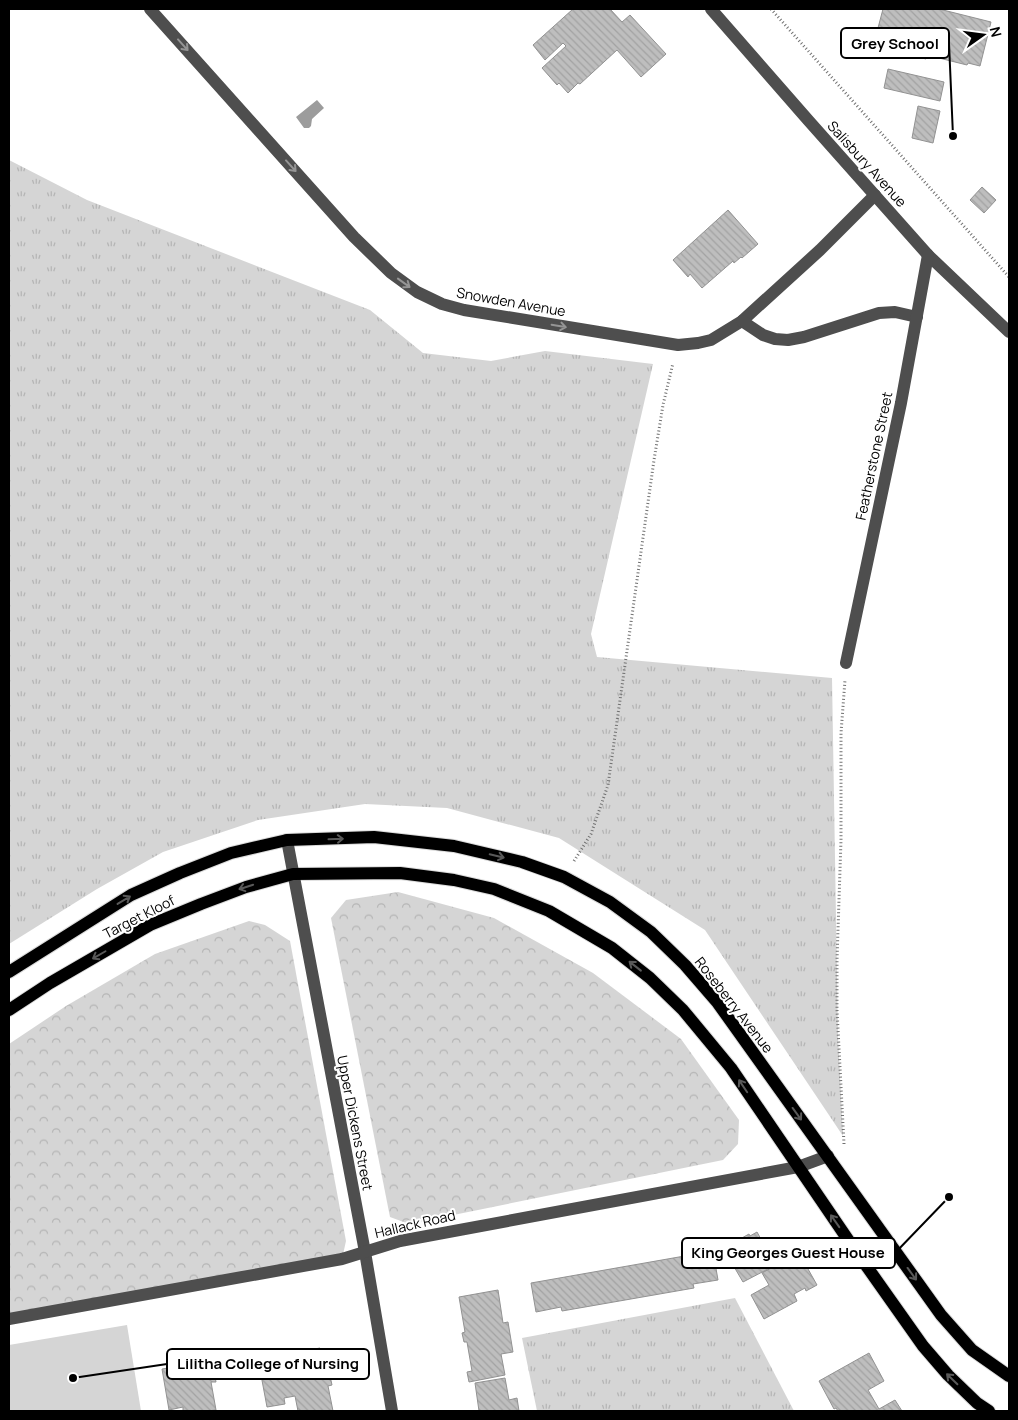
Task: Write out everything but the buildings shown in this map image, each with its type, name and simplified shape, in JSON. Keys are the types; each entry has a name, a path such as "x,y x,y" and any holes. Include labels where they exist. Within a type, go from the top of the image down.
{"main road":[{"name":"Roseberry Avenue","path":"287,840 374,837 454,846 522,862 564,877 610,902 651,932 685,965 717,1002 941,1315 972,1350 1009,1376"},
{"name":"Target Kloof","path":"9,972 131,895 230,853 287,840"},
{"path":"293,874 400,873 454,880 494,889 550,912 612,948 650,978 683,1010 731,1068 923,1346 948,1375 977,1403 989,1411"},
{"name":"Target Kloof","path":"9,1010 50,983 150,925 246,887 293,874"}],"street":[{"name":"Snowden Avenue","path":"150,9 354,237 391,273 416,292 442,304 464,310 678,345 712,340 742,321 820,250 875,195"},
{"name":"Salisbury Avenue","path":"711,9 928,255 1009,332"},
{"name":"Featherstone Street","path":"846,662 901,403 928,255"},
{"path":"742,321 763,335 775,340 788,340 804,337 879,313 895,312 917,318"},
{"name":"Upper Dickens Street","path":"287,840 365,1252 392,1411"},
{"name":"Hallack Road","path":"9,1319 342,1259 400,1241 798,1167 828,1156"}],"path":[{"path":"771,9 1009,277"},
{"path":"564,877 591,834 608,785 654,460 663,405 678,345"},
{"path":"845,1153 840,1077 837,960 841,733 846,662"}],"green space":[{"path":"9,160 87,200 370,310 423,353 491,361 545,351 653,364 591,634 597,657 832,678 838,1037 843,1136 705,930 559,838 447,808 365,804 258,820 163,852 97,889 9,944"},
{"path":"398,892 494,918 593,973 681,1039 739,1120 738,1144 723,1160 409,1224 390,1217 331,918 346,900"},
{"path":"249,921 265,925 290,941 346,1241 342,1259 9,1319 9,1044 66,1006 155,954"},
{"path":"735,1298 794,1411 537,1411 522,1338"},
{"path":"127,1325 141,1411 9,1411 9,1345"}],"shaded area":[{"path":"317,100 324,108 312,119 309,128 304,128 296,117"}],"place":[{"name":"Grey School","path":"953,136"},
{"name":"King Georges Guest House","path":"949,1197"},
{"name":"Lilitha College of Nursing","path":"73,1378"}]}
